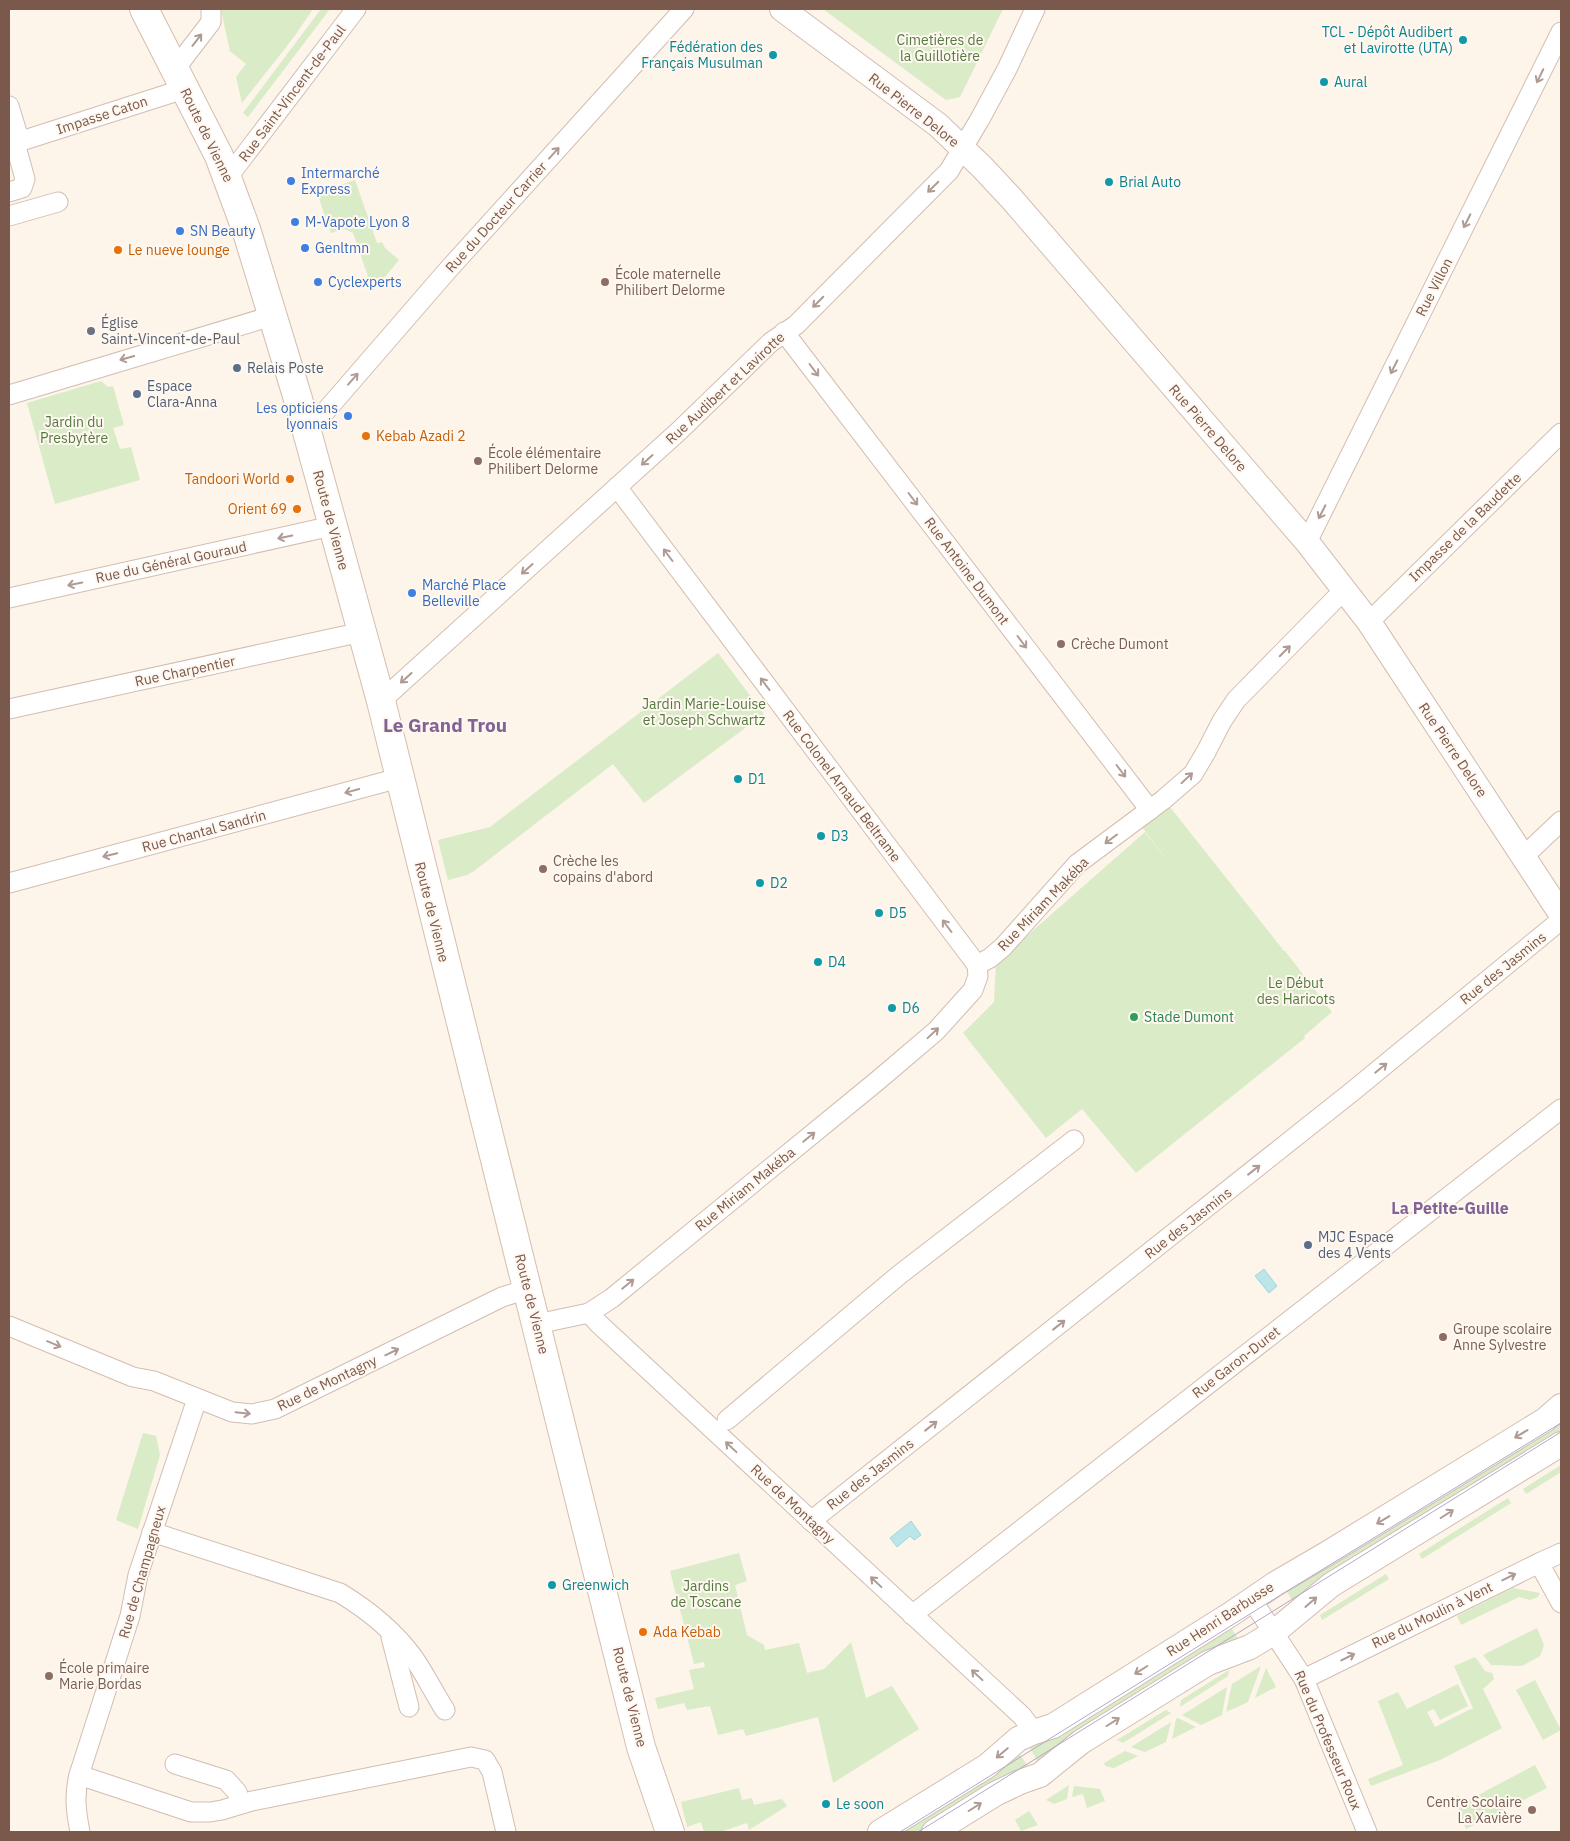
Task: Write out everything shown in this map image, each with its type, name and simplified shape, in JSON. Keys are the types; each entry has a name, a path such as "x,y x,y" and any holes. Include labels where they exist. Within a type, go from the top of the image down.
{"main road":[{"name":"Route de Vienne","path":"144,9 228,177 246,229 303,418 381,701 641,1747 670,1832"}],"street":[{"path":"180,79 212,22 212,9"},
{"name":"Rue Saint-Vincent-de-Paul","path":"228,177 356,9"},
{"name":"Rue du Docteur Carrier","path":"303,418 324,413 447,271 684,9"},
{"name":"Rue Pierre Delore","path":"782,9 938,126 963,149 1010,198 1307,542 1368,622 1561,914"},
{"name":"Rue Audibert et Lavirotte","path":"381,701 617,487 784,332 796,325 949,171 1007,69 1036,9"},
{"name":"Rue Villon","path":"1307,542 1561,32"},
{"name":"Impasse Caton","path":"20,142 180,79"},
{"path":"9,106 20,142 15,143 25,179 22,188 9,192"},
{"path":"9,216 58,202"},
{"path":"9,395 272,316"},
{"name":"Rue Antoine Dumont","path":"784,332 1150,810"},
{"name":"Impasse de la Baudette","path":"1368,622 1561,433"},
{"name":"Rue Colonel Arnaud Beltrame","path":"617,487 977,965"},
{"name":"Rue du Général Gouraud","path":"9,598 332,526"},
{"name":"Rue Miriam Makéba","path":"589,1313 634,1280 936,1031 973,990 978,976 977,965 990,958 1003,946 1077,864 1150,810 1192,774 1236,700 1344,590"},
{"name":"Rue Charpentier","path":"9,709 362,632"},
{"name":"Rue Chantal Sandrin","path":"9,883 399,778"},
{"path":"1524,856 1561,821"},
{"name":"Rue des Jasmins","path":"810,1521 1353,1091 1561,920"},
{"name":"Rue Garon-Duret","path":"912,1615 1561,1109"},
{"path":"726,1420 899,1275 1074,1140"},
{"name":"Rue de Montagny","path":"9,1326 133,1377 154,1381 232,1412 252,1414 275,1409 502,1297 528,1289"},
{"path":"537,1324 589,1313"},
{"name":"Rue de Montagny","path":"589,1313 810,1521 1022,1716 1034,1732"},
{"name":"Rue de Champagneux","path":"80,1832 76,1806 76,1789 79,1775 130,1616 138,1575 197,1399"},
{"name":"Rue Henri Barbusse","path":"880,1832 987,1766 1018,1739 1053,1726 1275,1584 1545,1420 1561,1406"},
{"path":"934,1832 995,1794 1040,1775 1081,1742 1208,1663 1250,1647 1273,1633 1331,1585 1561,1444"},
{"path":"152,1532 340,1593 365,1608 412,1656 444,1710"},
{"name":"Rue du Moulin à Vent","path":"1304,1679 1561,1553"},
{"path":"1539,1563 1561,1603"},
{"name":"Rue du Professeur Roux","path":"1252,1600 1304,1679 1367,1832"},
{"path":"389,1631 408,1707"},
{"path":"79,1775 190,1812 210,1812 246,1802 471,1757 485,1760 492,1772 506,1832"},
{"path":"175,1764 226,1780 246,1802"}],"green space":[{"path":"222,9 313,9 294,37 242,103 236,77 246,64 230,51"},
{"path":"321,9 330,9 248,117 243,113"},
{"name":"Cimetières de la Guillotière","path":"823,9 1003,9 960,97 946,100"},
{"path":"355,180 377,243 382,242 385,248 399,260 373,291 353,233 344,229 331,233 317,193"},
{"name":"Jardin du Presbytère","path":"101,381 108,387 113,386 124,425 113,428 120,449 131,447 140,480 55,504 27,403"},
{"name":"Jardin Marie-Louise et Joseph Schwartz","path":"718,653 764,714 644,803 613,764 474,871 448,880 438,840 490,827"},
{"name":"Stade Dumont","path":"1170,807 1332,1012 1304,1036 1305,1038 1136,1173 1082,1109 1046,1138 963,1033 994,1002 996,963 1145,832 1176,872 1142,827"},
{"path":"1561,1416 1561,1438 1296,1606 1283,1586"},
{"path":"143,1433 156,1436 160,1455 138,1529 116,1520"},
{"path":"1561,1465 1561,1472 1526,1494 1523,1489"},
{"path":"1508,1498 1511,1503 1422,1559 1419,1554"},
{"name":"Jardins de Toscane","path":"739,1553 747,1581 735,1585 747,1635 764,1645 765,1650 799,1643 807,1673 824,1669 851,1642 866,1698 892,1686 919,1729 833,1783 818,1717 746,1736 743,1729 718,1735 710,1706 687,1710 684,1703 658,1709 655,1698 694,1689 689,1670 705,1667 704,1662 694,1664 670,1571"},
{"path":"1386,1574 1389,1579 1322,1620 1320,1615"},
{"path":"1513,1588 1540,1593 1538,1597 1530,1600 1519,1597 1461,1625 1457,1616"},
{"path":"1228,1623 1240,1642 1038,1762 1027,1743"},
{"path":"1537,1628 1544,1645 1540,1656 1522,1666 1491,1665 1483,1655"},
{"path":"1475,1657 1485,1671 1492,1673 1494,1679 1483,1689 1502,1728 1440,1760 1371,1786 1368,1779 1403,1765 1378,1701 1398,1692 1407,1709 1458,1684 1468,1706 1440,1720 1434,1709 1427,1712 1435,1727 1473,1708 1454,1666"},
{"path":"1261,1666 1248,1702 1226,1712 1232,1684"},
{"path":"1266,1668 1276,1687 1255,1698"},
{"path":"1229,1670 1228,1676 1180,1707 1181,1700"},
{"path":"1535,1680 1561,1730 1543,1740 1516,1690"},
{"path":"1227,1687 1222,1715 1201,1725 1182,1715"},
{"path":"1166,1710 1171,1713 1123,1743 1117,1740"},
{"path":"1178,1718 1196,1727 1172,1739 1176,1719"},
{"path":"1171,1722 1166,1742 1145,1752 1131,1747"},
{"path":"1125,1751 1138,1756 1114,1768 1105,1766 1104,1763"},
{"path":"1019,1753 1029,1768 925,1832 893,1832"},
{"path":"1535,1765 1547,1788 1466,1829 1455,1798 1458,1795 1463,1803"},
{"path":"1069,1785 1067,1799 1054,1804 1046,1800"},
{"path":"1074,1786 1100,1789 1105,1801 1087,1808 1083,1794 1072,1797"},
{"path":"739,1788 742,1800 752,1798 754,1805 782,1799 787,1806 749,1830 747,1823 720,1832 704,1832 701,1822 687,1827 681,1802"},
{"path":"1029,1811 1038,1825 1021,1831 1015,1820"}],"water":[{"path":"1264,1269 1277,1286 1269,1293 1255,1276"},
{"path":"911,1521 921,1535 914,1540 910,1536 897,1547 890,1538"}],"tram line":[{"path":"900,1832 1561,1423"},
{"path":"918,1832 1561,1432"}],"place":[{"name":"TCL - Dépôt Audibert et Lavirotte (UTA)","path":"1463,40"},
{"name":"Fédération des Français Musulman","path":"773,55"},
{"name":"Aural","path":"1324,82"},
{"name":"Intermarché Express","path":"291,181"},
{"name":"Brial Auto","path":"1109,182"},
{"name":"M-Vapote Lyon 8","path":"295,222"},
{"name":"SN Beauty","path":"180,231"},
{"name":"Genltmn","path":"305,248"},
{"name":"Le nueve lounge","path":"118,250"},
{"name":"Cyclexperts","path":"318,282"},
{"name":"École maternelle Philibert Delorme","path":"605,282"},
{"name":"Église Saint-Vincent-de-Paul","path":"91,331"},
{"name":"Relais Poste","path":"237,368"},
{"name":"Espace Clara-Anna","path":"137,394"},
{"name":"Les opticiens lyonnais","path":"348,416"},
{"name":"Kebab Azadi 2","path":"366,436"},
{"name":"École élémentaire Philibert Delorme","path":"478,461"},
{"name":"Tandoori World","path":"290,479"},
{"name":"Orient 69","path":"297,509"},
{"name":"Marché Place Belleville","path":"412,593"},
{"name":"Crèche Dumont","path":"1061,644"},
{"name":"D1","path":"738,779"},
{"name":"D3","path":"821,836"},
{"name":"Crèche les copains d'abord","path":"543,869"},
{"name":"D2","path":"760,883"},
{"name":"D5","path":"879,913"},
{"name":"D4","path":"818,962"},
{"name":"D6","path":"892,1008"},
{"name":"Stade Dumont","path":"1134,1017"},
{"name":"MJC Espace des 4 Vents","path":"1308,1245"},
{"name":"Groupe scolaire Anne Sylvestre","path":"1443,1337"},
{"name":"Greenwich","path":"552,1585"},
{"name":"Ada Kebab","path":"643,1632"},
{"name":"École primaire Marie Bordas","path":"49,1676"},
{"name":"Le soon","path":"826,1804"},
{"name":"Centre Scolaire La Xavière","path":"1532,1810"}],"district":[{"name":"Le Grand Trou","path":"445,725"},
{"name":"La Petite-Guille","path":"1450,1208"}],"park label":[{"name":"Le Début des Haricots","path":"1296,992"}]}
